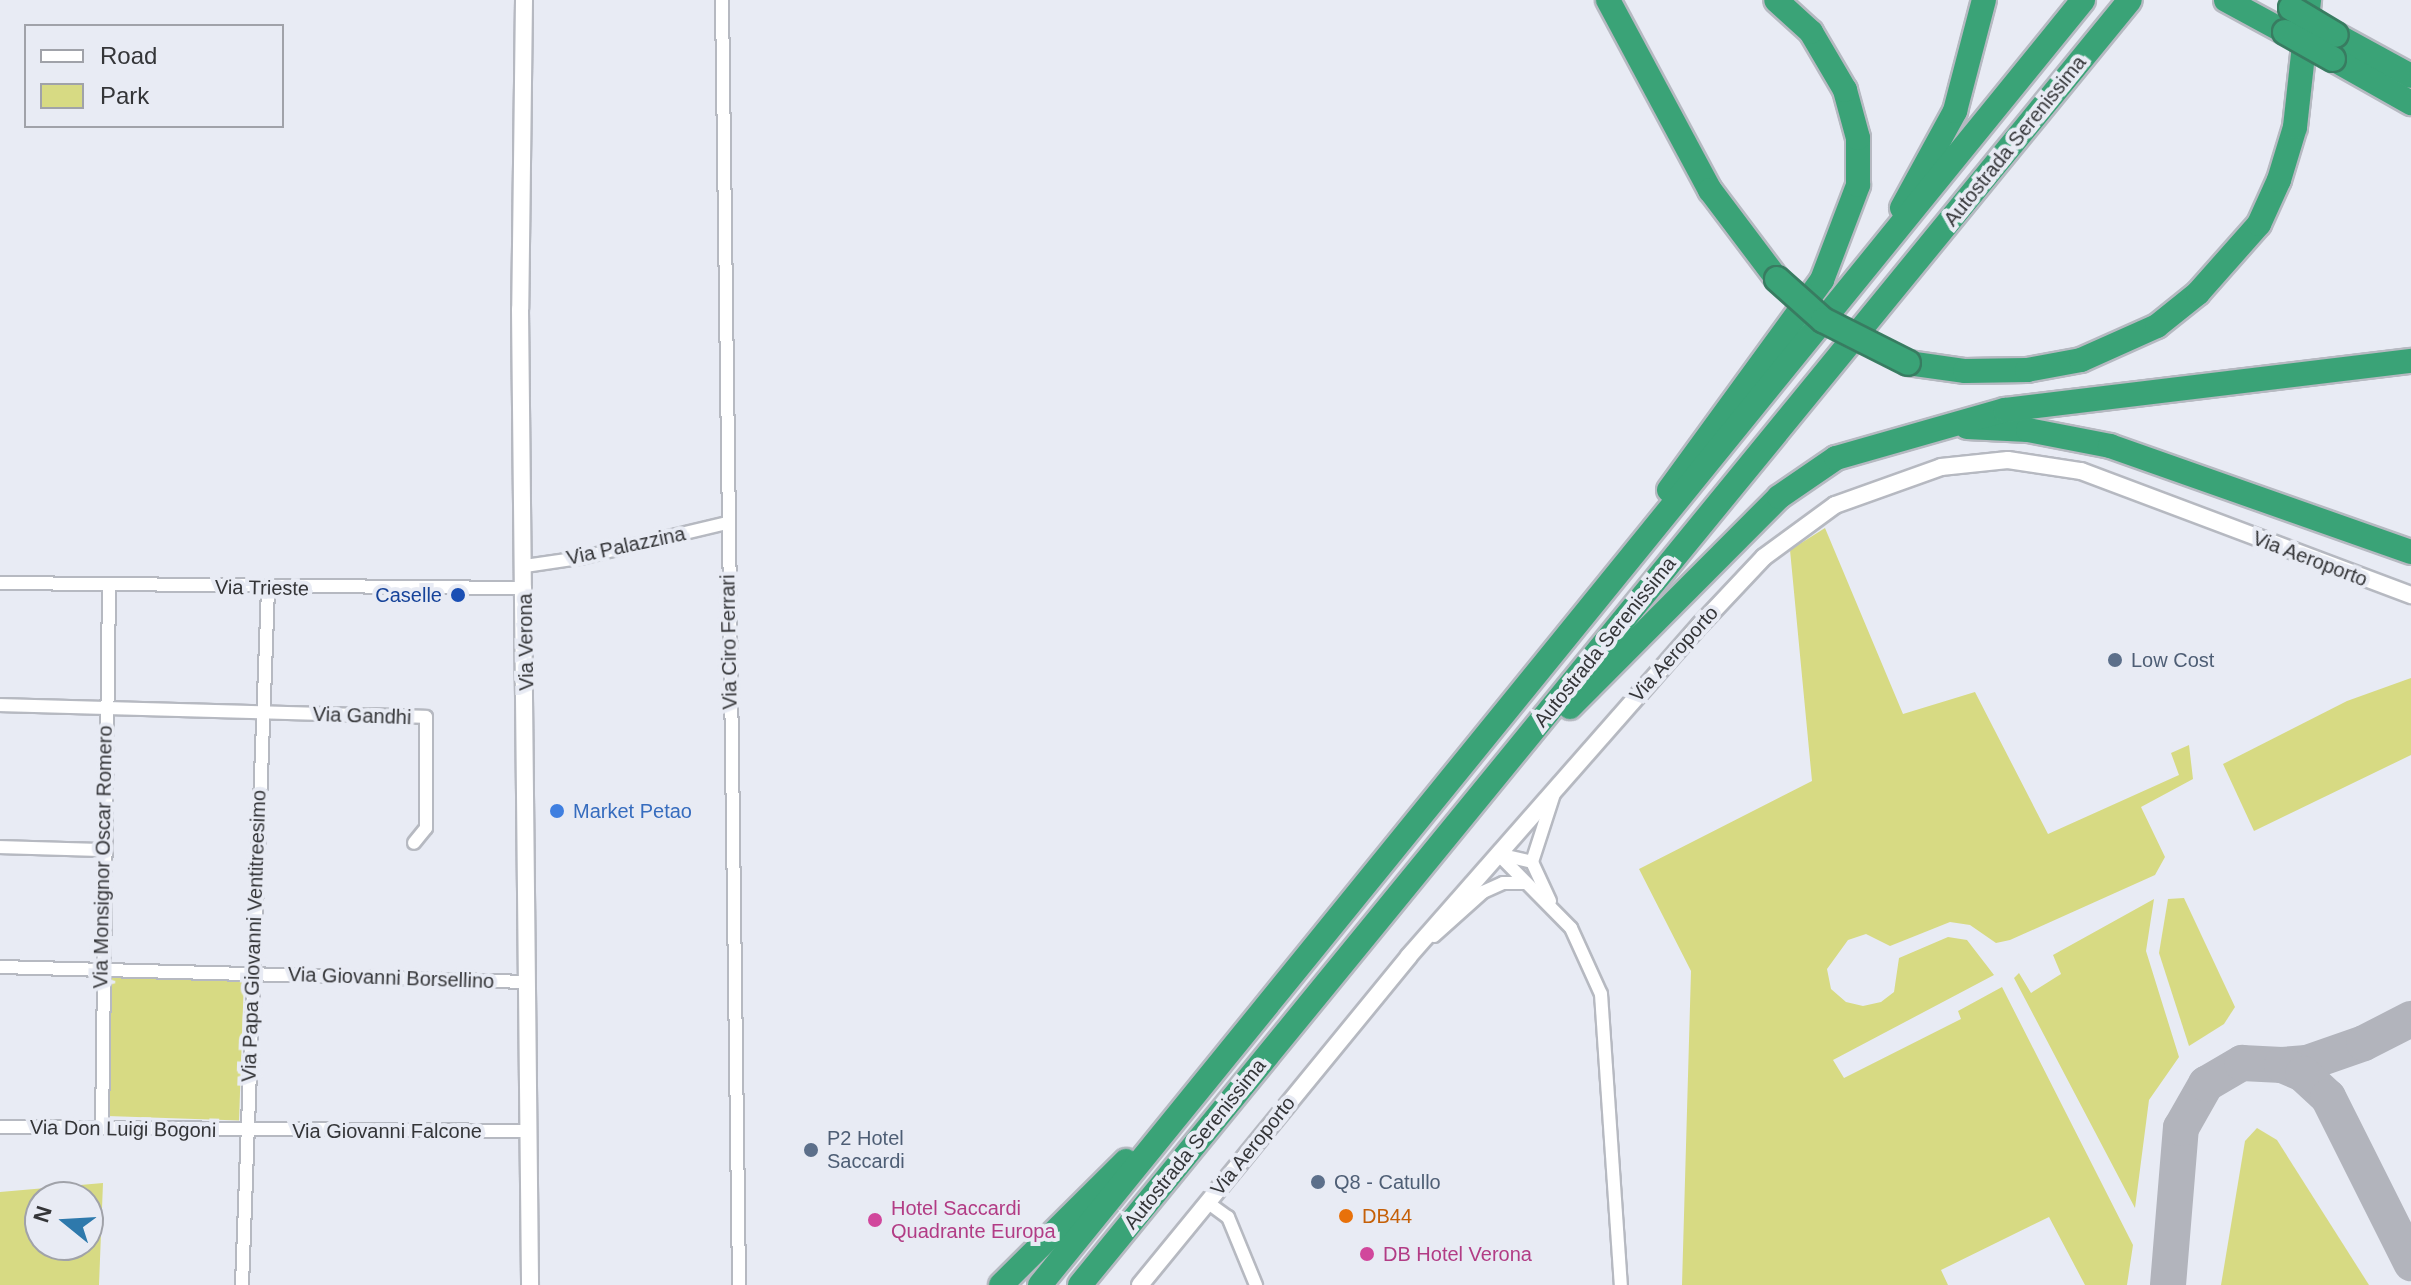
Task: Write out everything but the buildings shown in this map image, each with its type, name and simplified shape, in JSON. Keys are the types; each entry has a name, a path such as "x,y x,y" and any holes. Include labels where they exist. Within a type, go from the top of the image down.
{"highway":[{"path":"1608,0 1710,190 1777,279 1823,320 1908,363 2011,371 2081,360 2147,332 2198,293 2259,224 2279,180 2295,127 2290,10"},
{"path":"1533,681 1735,395 1811,296 1853,206 1860,162 1845,90 1811,32 1776,0"},
{"path":"1847,295 1955,111 1984,0"},
{"name":"Autostrada Serenissima","path":"1040,1285 1847,295 2083,0"},
{"name":"Autostrada Serenissima","path":"1080,1285 2130,0"},
{"path":"2217,0 2258,18 2290,10 2411,76"},
{"path":"2226,0 2258,18"},
{"path":"2290,10 2333,59 2411,103"},
{"path":"1449,832 1779,497 1836,458 1937,426 2095,396 2411,361"},
{"path":"1937,426 2028,430 2110,446 2411,552"},
{"path":"1001,1285 1114,1171 1171,1125"}],"street":[{"name":"Via Verona","path":"524,0 520,309 530,1285"},
{"name":"Via Ciro Ferrari","path":"722,0 739,1285"},
{"name":"Via Aeroporto","path":"1140,1285 1409,956 1556,788 1764,557 1835,505 1941,467 2008,460 2081,471 2411,595"},
{"name":"Via Palazzina","path":"525,566 580,558 727,523"},
{"name":"Via Trieste","path":"0,583 268,588 525,588"},
{"name":"Via Monsignor Oscar Romero","path":"102,1128 100,968 109,585"},
{"name":"Via Papa Giovanni Ventitreesimo","path":"242,1285 268,588"},
{"path":"0,705 264,712"},
{"name":"Via Gandhi","path":"264,712 426,717 426,828 414,843"},
{"path":"1556,788 1532,862 1550,901 1589,958 1601,994 1621,1285"},
{"path":"0,847 103,850"},
{"path":"1498,854 1532,862"},
{"path":"1498,854 1524,883 1550,901"},
{"path":"1409,956 1483,892 1503,883 1524,883"},
{"name":"Via Giovanni Borsellino","path":"0,967 528,982"},
{"name":"Via Don Luigi Bogoni","path":"0,1127 246,1130"},
{"name":"Via Giovanni Falcone","path":"246,1130 528,1131"},
{"path":"1207,1202 1228,1217 1256,1285"}],"green space":[{"path":"1825,528 1903,714 1975,692 2048,834 2179,775 2171,753 2189,745 2193,779 2141,807 2165,857 2155,875 2010,940 1996,943 1970,925 1950,922 1890,946 1866,934 1848,940 1827,969 1831,989 1846,1002 1863,1006 1881,1002 1894,992 1899,958 1948,937 1967,940 1994,975 1833,1060 1844,1078 1961,1019 1958,1011 2002,987 2133,1245 2127,1285 2085,1285 2049,1217 1941,1270 1948,1285 1682,1285 1691,971 1639,869 1812,781 1790,550"},
{"path":"2411,678 2411,755 2254,831 2223,764 2347,701"},
{"path":"2184,898 2235,1007 2224,1024 2189,1046 2159,953 2168,899"},
{"path":"2154,899 2146,951 2179,1057 2149,1100 2135,1208 2014,978 2019,973 2031,993 2061,974 2053,955"},
{"path":"112,976 244,981 239,1121 107,1116"},
{"path":"2257,1128 2277,1140 2369,1285 2221,1285 2245,1141"},
{"path":"24,1190 24,1261 100,1261 99,1285 0,1285 0,1192"}],"taxiway":[{"path":"2282,1065 2307,1063 2364,1043 2411,1019"},
{"path":"2168,1285 2181,1128 2206,1084 2242,1063 2282,1065 2303,1074 2328,1097 2411,1263"}],"place":[{"name":"Caselle","path":"458,595"},
{"name":"Low Cost","path":"2115,660"},
{"name":"Market Petao","path":"557,811"},
{"name":"P2 Hotel Saccardi","path":"811,1150"},
{"name":"Q8 - Catullo","path":"1318,1182"},
{"name":"DB44","path":"1346,1216"},
{"name":"Hotel Saccardi Quadrante Europa","path":"875,1220"},
{"name":"DB Hotel Verona","path":"1367,1254"}]}
